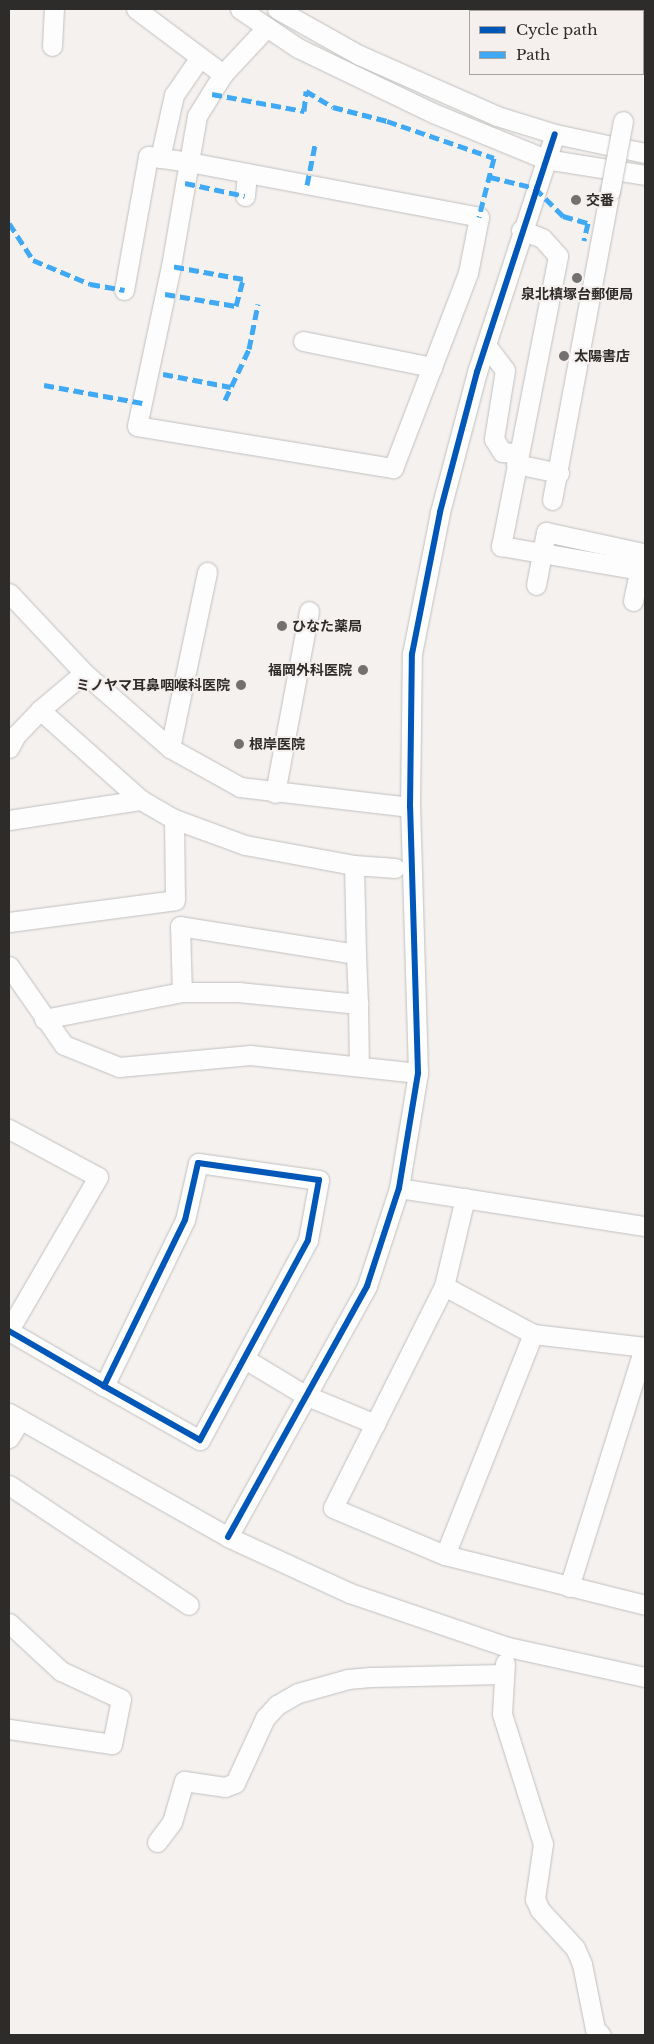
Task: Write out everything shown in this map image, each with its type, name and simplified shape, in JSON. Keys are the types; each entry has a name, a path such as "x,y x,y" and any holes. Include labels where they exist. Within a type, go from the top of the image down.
{"street":[{"path":"52,46 54,9"},
{"path":"136,9 223,74"},
{"path":"240,9 298,48 424,109 545,159 645,175"},
{"path":"277,9 359,55 497,116 554,134 645,153"},
{"path":"124,290 148,156 189,162 479,217 468,273 393,468 136,426 171,266 189,162 197,116 223,74 268,27"},
{"path":"160,158 174,95 200,57"},
{"path":"552,500 559,472 592,242 610,191 623,121"},
{"path":"228,1536 367,1286 398,1188 418,1073 410,807 412,654 440,512 486,345 521,230 554,134"},
{"path":"244,196 247,173"},
{"path":"521,230 542,238 558,256 501,546 642,570 633,601"},
{"path":"304,340 432,367"},
{"path":"486,345 505,370 494,439 502,452 559,472"},
{"path":"536,585 542,553"},
{"path":"170,748 207,572"},
{"path":"9,593 84,673 170,748 240,787 275,793 410,807"},
{"path":"275,793 309,612"},
{"path":"9,748 40,710 84,673"},
{"path":"40,710 141,800 174,819 245,845 354,865 394,868"},
{"path":"9,820 141,800"},
{"path":"174,819 174,900 180,926 182,992"},
{"path":"354,865 360,1066"},
{"path":"9,922 174,900"},
{"path":"180,926 356,954"},
{"path":"9,966 44,1019 64,1045 119,1067 250,1054 418,1073"},
{"path":"44,1019 182,992 238,992 358,1004"},
{"path":"9,1128 98,1177 9,1331 104,1386 200,1440 308,1240 319,1180 198,1163 185,1220 104,1386"},
{"path":"398,1188 645,1226"},
{"path":"466,1198 444,1286 333,1508 446,1555 645,1605"},
{"path":"444,1286 533,1334 645,1347 569,1587"},
{"path":"446,1555 533,1334"},
{"path":"245,1359 305,1395 375,1424"},
{"path":"9,1438 14,1417 228,1536 350,1593 508,1647 645,1678"},
{"path":"9,1485 189,1605"},
{"path":"9,1623 61,1671 121,1699 112,1744 9,1729"},
{"path":"508,1647 504,1674 502,1714 543,1844 535,1899 540,1910 575,1948 582,1964 595,2028 601,2035"},
{"path":"157,1842 172,1822 184,1781 225,1787 235,1783 265,1718 277,1705 298,1693 332,1683 370,1677 504,1674"}],"marked path":[{"path":"212,94 304,111 306,91 333,107 387,121 494,158 479,217"},
{"path":"307,185 315,145"},
{"path":"490,177 535,188 563,216 588,223 584,241"},
{"path":"185,183 245,196"},
{"path":"9,223 33,260 90,284 124,290"},
{"path":"165,294 236,306 243,279 171,266"},
{"path":"225,400 249,349 258,304"},
{"path":"163,374 231,387"},
{"path":"44,385 142,403"}],"cycle path":[{"path":"228,1537 367,1286 399,1188 418,1073 410,807 412,654 440,512 477,372 555,134"},
{"path":"9,1331 104,1386 200,1440 308,1240 319,1180 198,1163 185,1220 104,1386"}],"place":[{"name":"交番","path":"576,200"},
{"name":"泉北槙塚台郵便局","path":"577,278"},
{"name":"太陽書店","path":"564,356"},
{"name":"ひなた薬局","path":"282,626"},
{"name":"福岡外科医院","path":"363,670"},
{"name":"ミノヤマ耳鼻咽喉科医院","path":"241,685"},
{"name":"根岸医院","path":"239,744"}]}
